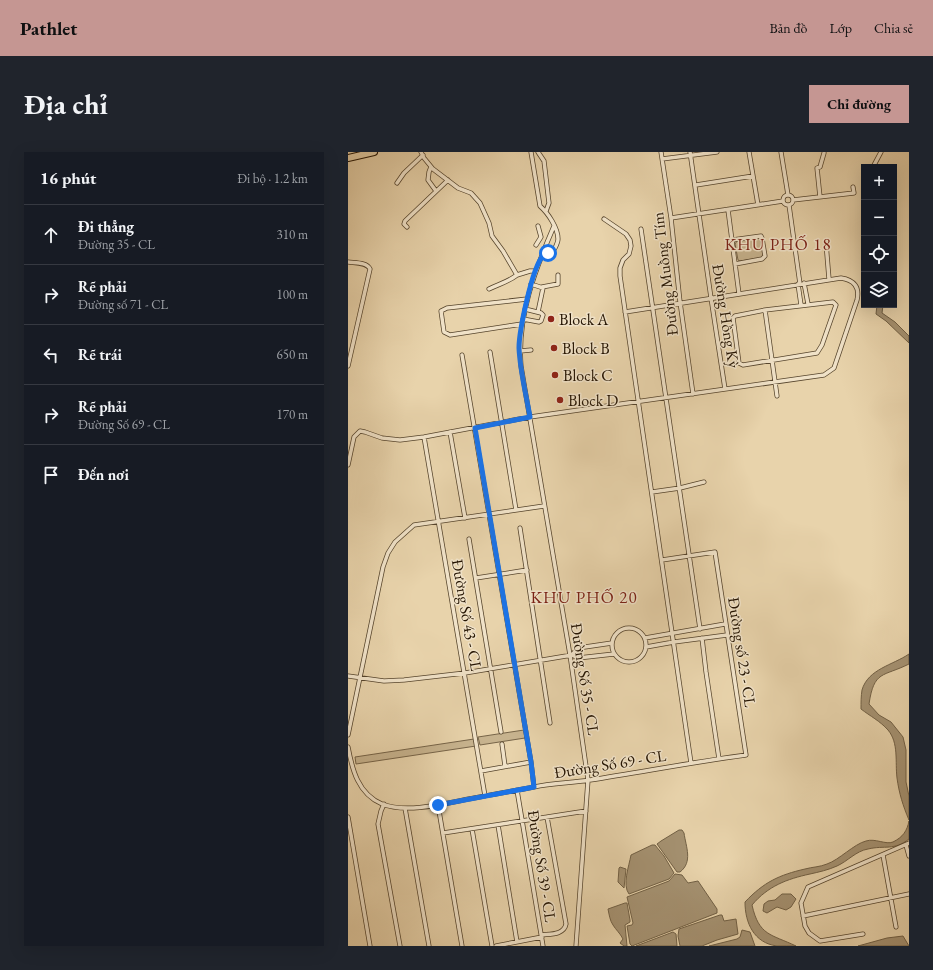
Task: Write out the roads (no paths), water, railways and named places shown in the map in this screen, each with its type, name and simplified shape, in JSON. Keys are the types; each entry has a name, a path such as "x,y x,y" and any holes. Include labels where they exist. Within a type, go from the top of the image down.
{"main road":[{"path":"349,155 374,152"}],"street":[{"path":"532,152 540,206 546,211 554,226 558,239 555,248 542,256"},
{"path":"538,152 544,161 549,203 546,211"},
{"name":"Đường Muồng Tím","path":"661,152 671,218 680,302 693,394"},
{"path":"662,159 690,154 717,152"},
{"path":"750,152 758,205"},
{"path":"782,152 788,195 792,200"},
{"path":"875,164 880,152"},
{"path":"397,183 422,153 431,167 458,188 471,194 480,203 489,223 492,236 517,275"},
{"path":"820,197 816,168 820,167 824,153"},
{"name":"Đường Hồng Kỳ","path":"690,154 696,185 725,389"},
{"path":"431,167 428,180 436,191"},
{"path":"696,185 753,176"},
{"path":"407,227 404,224 405,220 448,180"},
{"path":"792,200 854,193 853,187"},
{"path":"783,201 784,197 788,195"},
{"path":"792,200 792,203 789,205 801,284 801,305"},
{"path":"671,218 783,201"},
{"path":"783,201 785,205 789,205"},
{"path":"728,210 739,294"},
{"path":"604,219 626,234 632,246 620,268 625,312 691,763"},
{"path":"536,245 541,237 538,226"},
{"name":"Đường Số 35 - CL","path":"554,226 531,284 522,324 520,351 521,366 544,506 571,655 588,780 576,946"},
{"path":"642,229 665,398 680,488 700,629"},
{"path":"732,240 761,236 765,256 762,259 735,264"},
{"path":"826,242 829,279"},
{"path":"348,262 366,264 369,266 370,270 350,346 348,366"},
{"path":"489,289 503,282 509,281 517,275 535,271"},
{"path":"531,284 542,287 558,284 558,275"},
{"path":"348,465 354,437 360,431 382,438 400,440 475,428 530,417 824,375 834,368 857,300 858,292 855,284 846,279 829,279 625,312"},
{"path":"801,284 808,304"},
{"path":"538,312 542,287"},
{"path":"522,324 450,335 444,332 441,312 447,308 527,299"},
{"path":"833,302 836,305 820,349 817,353 743,366 740,363 734,318 735,316 808,304 833,302"},
{"path":"523,319 539,322 541,321 543,314 525,309"},
{"path":"765,310 777,396"},
{"path":"520,351 531,350"},
{"path":"490,352 516,510"},
{"path":"462,355 500,574 534,787"},
{"path":"450,432 465,518"},
{"name":"Đường Số 43 - CL","path":"424,437 485,796"},
{"path":"652,492 680,488 704,482"},
{"path":"348,735 383,567 388,553 395,542 414,526 544,506"},
{"path":"520,528 550,723"},
{"path":"469,539 501,732"},
{"name":"Đường số 23 - CL","path":"690,556 715,552 746,755"},
{"path":"662,560 690,556"},
{"path":"476,578 527,570"},
{"path":"645,638 725,624"},
{"path":"626,628 637,630 645,638 646,647 644,654 635,662 623,662 614,654 612,643 617,633 626,628"},
{"path":"646,647 727,635"},
{"path":"702,638 719,759"},
{"path":"571,655 578,648 612,643"},
{"path":"348,676 384,681 404,680 464,673 571,655 578,658 614,654"},
{"path":"502,744 506,766"},
{"name":"Đường Số 69 - CL","path":"348,747 353,771 364,791 377,801 384,804 405,808 438,805 534,787 746,755"},
{"path":"481,770 531,762"},
{"name":"Đường Số 39 - CL","path":"517,790 543,946"},
{"path":"384,804 378,824 400,946"},
{"path":"438,805 462,946"},
{"path":"405,808 429,946"},
{"path":"443,833 586,811"},
{"path":"348,817 370,946"},
{"path":"496,946 562,932 565,928 566,924 547,817"},
{"path":"498,824 517,942"},
{"path":"472,829 492,946"},
{"path":"863,934 820,941 809,933 805,926 801,903 808,887 908,844 909,856"},
{"path":"348,846 353,846"},
{"path":"883,855 896,927"},
{"path":"803,916 909,894"}],"place":[{"name":"Block A","path":"551,319"},
{"name":"Block B","path":"554,348"},
{"name":"Block C","path":"555,375"},
{"name":"Block D","path":"560,400"}],"district":[{"name":"KHU PHỐ 18","path":"778,244"},
{"name":"KHU PHỐ 20","path":"584,597"}]}
